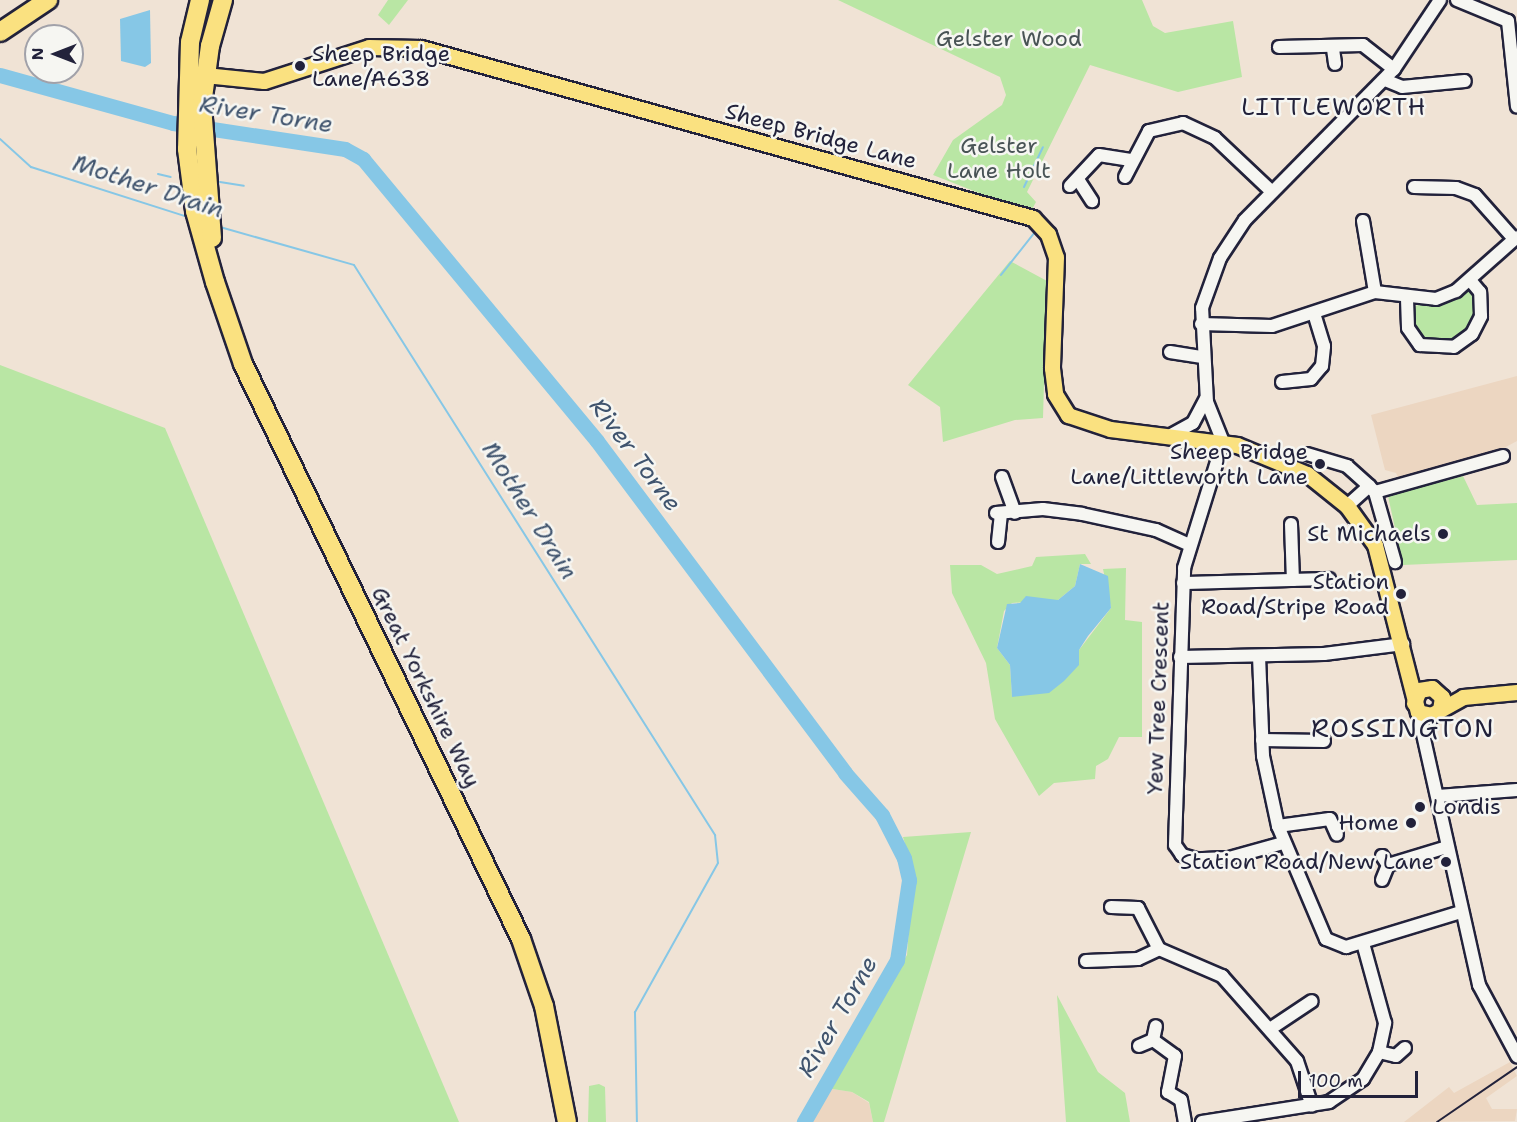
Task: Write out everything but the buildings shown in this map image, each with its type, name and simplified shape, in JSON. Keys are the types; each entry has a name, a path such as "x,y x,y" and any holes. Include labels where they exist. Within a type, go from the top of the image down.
{"highway":[{"path":"0,32 48,0"},
{"path":"189,0 193,20"},
{"name":"Great Yorkshire Way","path":"200,0 193,20 197,74 194,148 204,224 215,282 243,364 521,939 544,1006 567,1122"},
{"name":"Great Yorkshire Way","path":"197,74 223,0"}],"main road":[{"name":"Sheep Bridge Lane","path":"197,74 264,81 369,47 420,48 1033,218 1048,234 1056,257 1052,368 1061,407 1087,425 1222,442 1291,465 1347,506 1384,565 1416,707"},
{"name":"Sheep Bridge Lane","path":"1404,650 1434,689"},
{"path":"1434,689 1439,710"},
{"path":"1463,697 1439,710 1416,707 1419,690 1434,689 1463,697 1517,692"}],"street":[{"path":"1222,442 1206,399 1201,357 1201,324 1220,258 1271,191 1394,69 1440,0"},
{"path":"1457,0 1504,18 1515,33 1517,107"},
{"path":"1279,47 1333,49 1363,45 1394,69"},
{"path":"1333,49 1335,64"},
{"path":"1384,80 1402,87 1465,81"},
{"path":"1125,177 1131,160 1149,131 1183,123 1215,138 1271,191"},
{"path":"1092,201 1074,184 1099,155 1131,160"},
{"path":"1201,324 1272,326 1375,292 1407,299 1436,299 1470,280 1515,238 1475,195 1456,188 1414,187"},
{"path":"1363,221 1375,292"},
{"path":"1407,299 1408,328 1420,345 1454,347 1472,334 1481,316 1480,292 1470,280"},
{"path":"1287,378 1311,379 1322,366 1324,346 1314,314"},
{"path":"1170,352 1201,357"},
{"path":"1171,435 1193,423 1206,399"},
{"name":"Yew Tree Crescent","path":"1222,442 1189,544 1183,583 1178,851 1188,858 1213,859 1283,843"},
{"path":"1307,454 1347,466 1372,489 1395,562"},
{"path":"1347,506 1372,489 1503,456"},
{"path":"1002,477 1015,513"},
{"path":"999,542 999,513 1043,509 1082,514 1156,530 1189,544"},
{"path":"1291,524 1293,580"},
{"path":"1183,583 1329,579"},
{"path":"1180,657 1404,650"},
{"path":"1259,656 1262,740 1278,826 1318,926 1332,944 1363,943 1461,912"},
{"path":"1517,692 1517,698"},
{"path":"1416,707 1479,985 1517,1056"},
{"path":"1425,740 1439,710"},
{"path":"1262,740 1324,741"},
{"path":"1438,796 1517,790"},
{"path":"1278,826 1330,819 1337,834"},
{"path":"1382,880 1385,860 1447,847"},
{"path":"1111,907 1138,908 1159,949 1222,976 1270,1029 1302,1070 1312,1106"},
{"path":"1202,1122 1278,1117 1312,1106 1353,1088 1379,1052 1385,1013 1363,943"},
{"path":"1091,955 1138,959 1159,949"},
{"path":"1270,1029 1308,1008"},
{"path":"1153,1040 1156,1026"},
{"path":"1138,1046 1153,1040"},
{"path":"1153,1040 1175,1056 1168,1092 1181,1100 1185,1122"},
{"path":"1379,1052 1396,1056 1405,1048"}],"shaded area":[{"path":"1517,376 1517,441 1474,464 1400,482 1396,473 1385,470 1371,415"},
{"path":"1510,1062 1517,1076 1486,1098 1492,1109 1517,1109 1515,1121 1404,1122 1449,1087 1454,1093"},
{"path":"826,1088 852,1092 869,1103 873,1122 806,1122"}],"green space":[{"path":"388,0 408,0 389,25 378,15"},
{"path":"838,0 1142,0 1153,26 1165,33 1233,21 1242,77 1178,92 1090,65 1027,192 1036,202 1030,213 933,175 953,140 1002,105 1006,95 1000,77"},
{"path":"1010,261 1047,281 1043,418 1015,420 943,442 940,407 908,385"},
{"path":"1470,289 1480,292 1477,325 1441,350 1412,336 1412,307"},
{"path":"0,365 165,428 459,1122 0,1122"},
{"path":"1463,476 1477,505 1517,503 1517,560 1403,565 1388,496"},
{"path":"1085,554 1091,564 1080,564 1075,586 1058,600 1012,603 1004,611 997,648 1010,665 1012,697 1079,650 1111,608 1103,569 1126,568 1125,620 1142,622 1142,737 1119,737 1108,759 1096,766 1095,779 1054,783 1039,796 995,719 986,663 952,593 950,565 981,565 997,574 1032,566 1036,557"},
{"path":"971,832 884,1122 873,1122 869,1102 852,1092 826,1088 907,955 913,871 903,837"},
{"path":"1057,995 1098,1072 1125,1093 1130,1122 1066,1122"},
{"path":"599,1084 605,1087 606,1122 588,1122 589,1086"}],"water":[{"path":"150,10 151,63 145,67 121,61 120,19"},
{"path":"1080,564 1108,576 1111,608 1088,636 1079,650 1079,665 1064,681 1049,693 1012,697 1010,665 997,648 1007,604 1020,603 1026,596 1058,600 1075,586"}],"waterway":[{"name":"River Torne","path":"0,75 173,123 345,149 363,159 597,441 845,773 882,815 904,858 909,880 897,960 804,1122"},
{"name":"Mother Drain","path":"0,139 31,167 188,217"},
{"path":"1024,187 1043,147"},
{"path":"158,174 171,177"},
{"path":"220,182 244,186"},
{"name":"Mother Drain","path":"220,227 354,265 715,835 718,863 635,1012 637,1122"},
{"path":"1001,275 1035,232"}],"railway":[{"path":"1437,1122 1517,1067"}],"place":[{"name":"Sheep Bridge Lane/A638","path":"300,66"},
{"name":"Sheep Bridge Lane/Littleworth Lane","path":"1320,464"},
{"name":"St Michaels","path":"1443,534"},
{"name":"Station Road/Stripe Road","path":"1401,594"},
{"name":"Londis","path":"1420,807"},
{"name":"Home","path":"1411,823"},
{"name":"Station Road/New Lane","path":"1446,862"}],"district":[{"name":"LITTLEWORTH","path":"1334,108"},
{"name":"ROSSINGTON","path":"1403,728"}],"park label":[{"name":"Gelster Wood","path":"1009,39"},
{"name":"Gelster Lane Holt","path":"999,158"}]}
